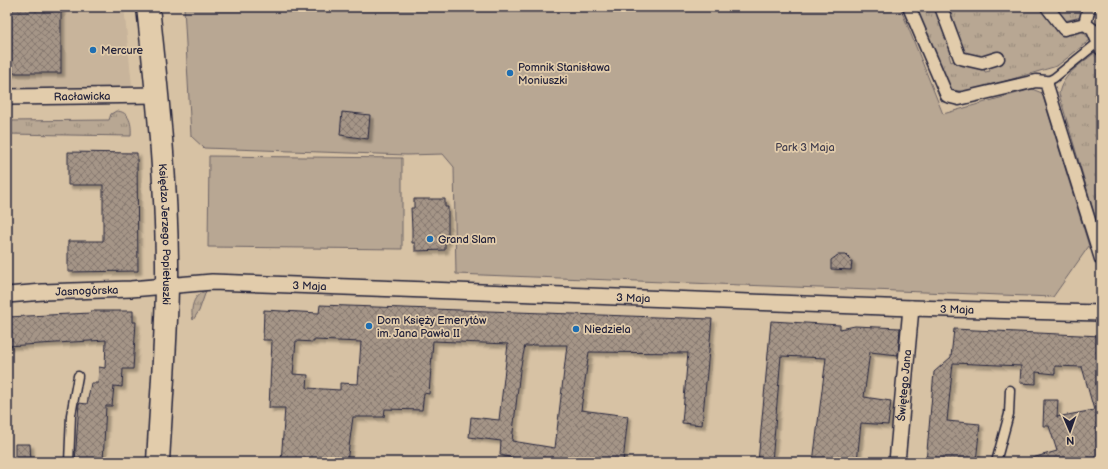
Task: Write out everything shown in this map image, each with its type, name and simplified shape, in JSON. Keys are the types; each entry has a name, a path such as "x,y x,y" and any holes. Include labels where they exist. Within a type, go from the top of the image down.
{"main road":[{"name":"Księdza Jerzego Popiełuszki","path":"148,7 158,95 165,205 167,286 158,462"}],"street":[{"path":"909,7 947,96 959,99 1036,80 1046,82 1101,259"},
{"path":"940,7 960,58 982,63 998,58"},
{"path":"1047,7 1064,29 1085,24"},
{"path":"1085,24 1089,7"},
{"path":"1085,24 1092,30 1100,44"},
{"name":"Racławicka","path":"7,97 158,95"},
{"name":"3 Maja","path":"167,286 212,282 911,308 1101,313"},
{"name":"Jasnogórska","path":"7,296 43,292 167,286"},
{"name":"Świętego Jana","path":"897,462 911,308"}],"lane":[{"path":"1046,82 1054,78 1100,44"},
{"path":"69,462 71,415 78,376"},
{"path":"996,462 1009,414 1010,390"}],"shaded area":[{"path":"7,7 124,7 132,86 7,97"}],"green space":[{"name":"Park 3 Maja","path":"184,7 900,7 943,114 1032,89 1042,93 1089,246 1053,297 456,274 454,167 443,154 407,155 204,148 191,136"},
{"path":"916,7 936,7 954,53 949,55 951,62 955,60 984,69 985,72 990,71 983,61 964,54 946,7 1044,7 1056,24 1062,36 1079,30 1090,40 1057,66 968,92 953,90 947,86"},
{"path":"1054,7 1084,7 1081,17 1064,21"},
{"path":"1097,51 1101,62 1101,229 1099,230 1059,94 1064,81 1069,75"},
{"path":"116,111 124,113 129,119 131,136 7,134 7,121 109,120 111,114"},
{"path":"209,156 402,158 402,249 208,247"},
{"path":"206,291 199,311 193,320 192,307 195,299 198,295"}],"building":[{"path":"7,7 61,7 61,73 7,73"},
{"path":"342,112 370,115 368,139 340,135"},
{"path":"68,152 137,153 138,271 68,272 68,241 103,241 103,185 68,185"},
{"path":"414,199 445,199 445,207 448,207 448,242 445,242 445,250 415,251 415,243 412,243 411,208 414,208"},
{"path":"838,255 846,255 852,261 851,270 831,269 831,260"},
{"path":"320,305 712,319 702,425 682,423 688,353 589,352 581,410 628,416 623,462 532,462 500,455 501,441 469,437 471,417 499,420 508,344 433,341 429,394 424,393 422,410 385,409 384,417 353,417 347,462 311,462 296,460 296,462 281,462 285,408 269,408 272,340 263,340 264,310 319,313","holes":["314,340 361,342 358,384 340,383 340,390 307,388 308,375 293,374 296,341 314,342","567,345 555,448 512,441 520,370 525,346"]},
{"path":"91,311 133,311 133,322 136,322 133,369 123,369 122,387 114,386 112,406 106,406 103,462 75,462 79,403 87,404 91,383 98,383 99,367 105,368 106,340 7,346 7,317 91,313"},
{"path":"771,321 840,325 840,329 855,326 900,328 898,355 870,352 864,397 891,401 888,425 861,423 857,462 813,462 826,358 781,356 772,462 758,462"},
{"path":"954,329 1101,336 1101,460 1095,462 1033,462 1032,458 1057,451 1049,426 1043,426 1044,400 1058,400 1057,417 1094,410 1082,367 1055,366 1055,374 1036,372 1036,384 1020,383 1021,366 953,363 947,421 980,424 976,462 926,462 934,372 951,357"},
{"path":"15,444 30,444 31,462 15,462"}],"place":[{"name":"Mercure","path":"93,50"},
{"name":"Pomnik Stanisława Moniuszki","path":"510,73"},
{"name":"Grand Slam","path":"430,239"},
{"name":"Dom Księży Emerytów im. Jana Pawła II","path":"369,326"},
{"name":"Niedziela","path":"576,329"}]}
